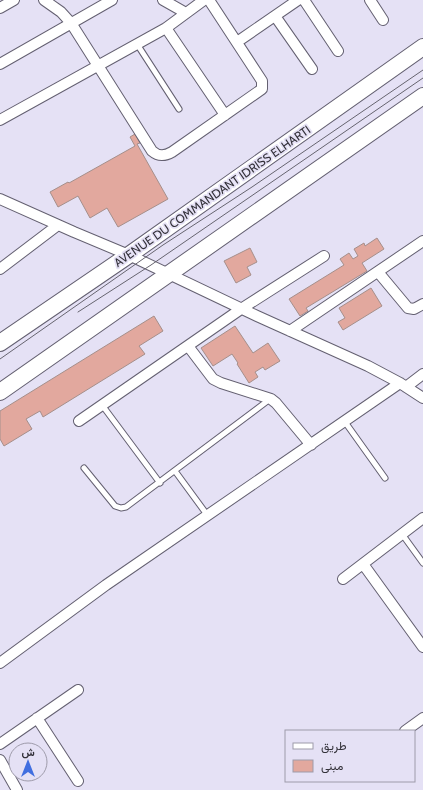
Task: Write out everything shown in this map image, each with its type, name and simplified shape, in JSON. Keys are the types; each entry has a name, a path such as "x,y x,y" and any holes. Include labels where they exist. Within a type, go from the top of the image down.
{"main road":[{"name":"AVENUE DU COMMANDANT IDRISS ELHARTI","path":"0,343 423,47"},
{"path":"0,392 423,96"}],"street":[{"path":"0,8 14,0"},
{"path":"44,0 61,12 71,23 152,151 160,155 166,155 172,152 263,87 262,81 209,0"},
{"path":"0,64 112,0"},
{"path":"163,0 186,14"},
{"path":"0,120 99,67 166,28 204,0"},
{"path":"237,42 298,0"},
{"path":"304,0 338,51"},
{"path":"370,0 383,20"},
{"path":"275,16 312,69"},
{"path":"166,28 225,115"},
{"path":"0,199 74,232 129,254 241,309 368,366 423,398"},
{"path":"0,269 58,225"},
{"path":"290,331 423,241"},
{"path":"79,421 241,309 324,256"},
{"path":"378,272 408,308 414,310 423,304"},
{"path":"188,346 213,379 221,384 271,399 276,403 311,445"},
{"path":"0,663 106,585 345,422 423,374"},
{"path":"342,578 363,564 423,518"},
{"path":"363,564 423,647"},
{"path":"0,744 78,690"},
{"path":"37,718 78,782"},
{"path":"406,730 423,718"},
{"path":"0,760 14,789"}],"lane":[{"path":"137,44 179,109"},
{"path":"84,468 115,506 121,508 126,507 271,399"},
{"path":"102,405 160,483"},
{"path":"345,422 385,478"},
{"path":"175,471 208,516"},
{"path":"402,534 423,563"}],"building":[{"path":"135,134 140,143 137,144 168,199 118,227 107,208 90,218 78,196 58,207 50,192 135,146 130,137"},
{"path":"377,238 384,249 362,263 367,271 306,308 308,311 300,316 289,299 344,265 340,259 349,253 353,259 358,256 354,249 364,243 365,246"},
{"path":"250,248 257,262 247,267 251,275 236,283 224,261"},
{"path":"371,288 382,306 343,330 338,322 345,318 339,308"},
{"path":"154,316 163,331 139,346 145,354 43,417 40,411 26,419 32,429 4,446 0,439 0,411"},
{"path":"235,326 253,353 268,343 280,361 265,370 263,367 255,372 258,377 249,383 232,354 213,366 201,348"}],"tram line":[{"path":"0,359 163,245 252,187 423,70"},
{"path":"78,312 151,265 423,78"}]}
